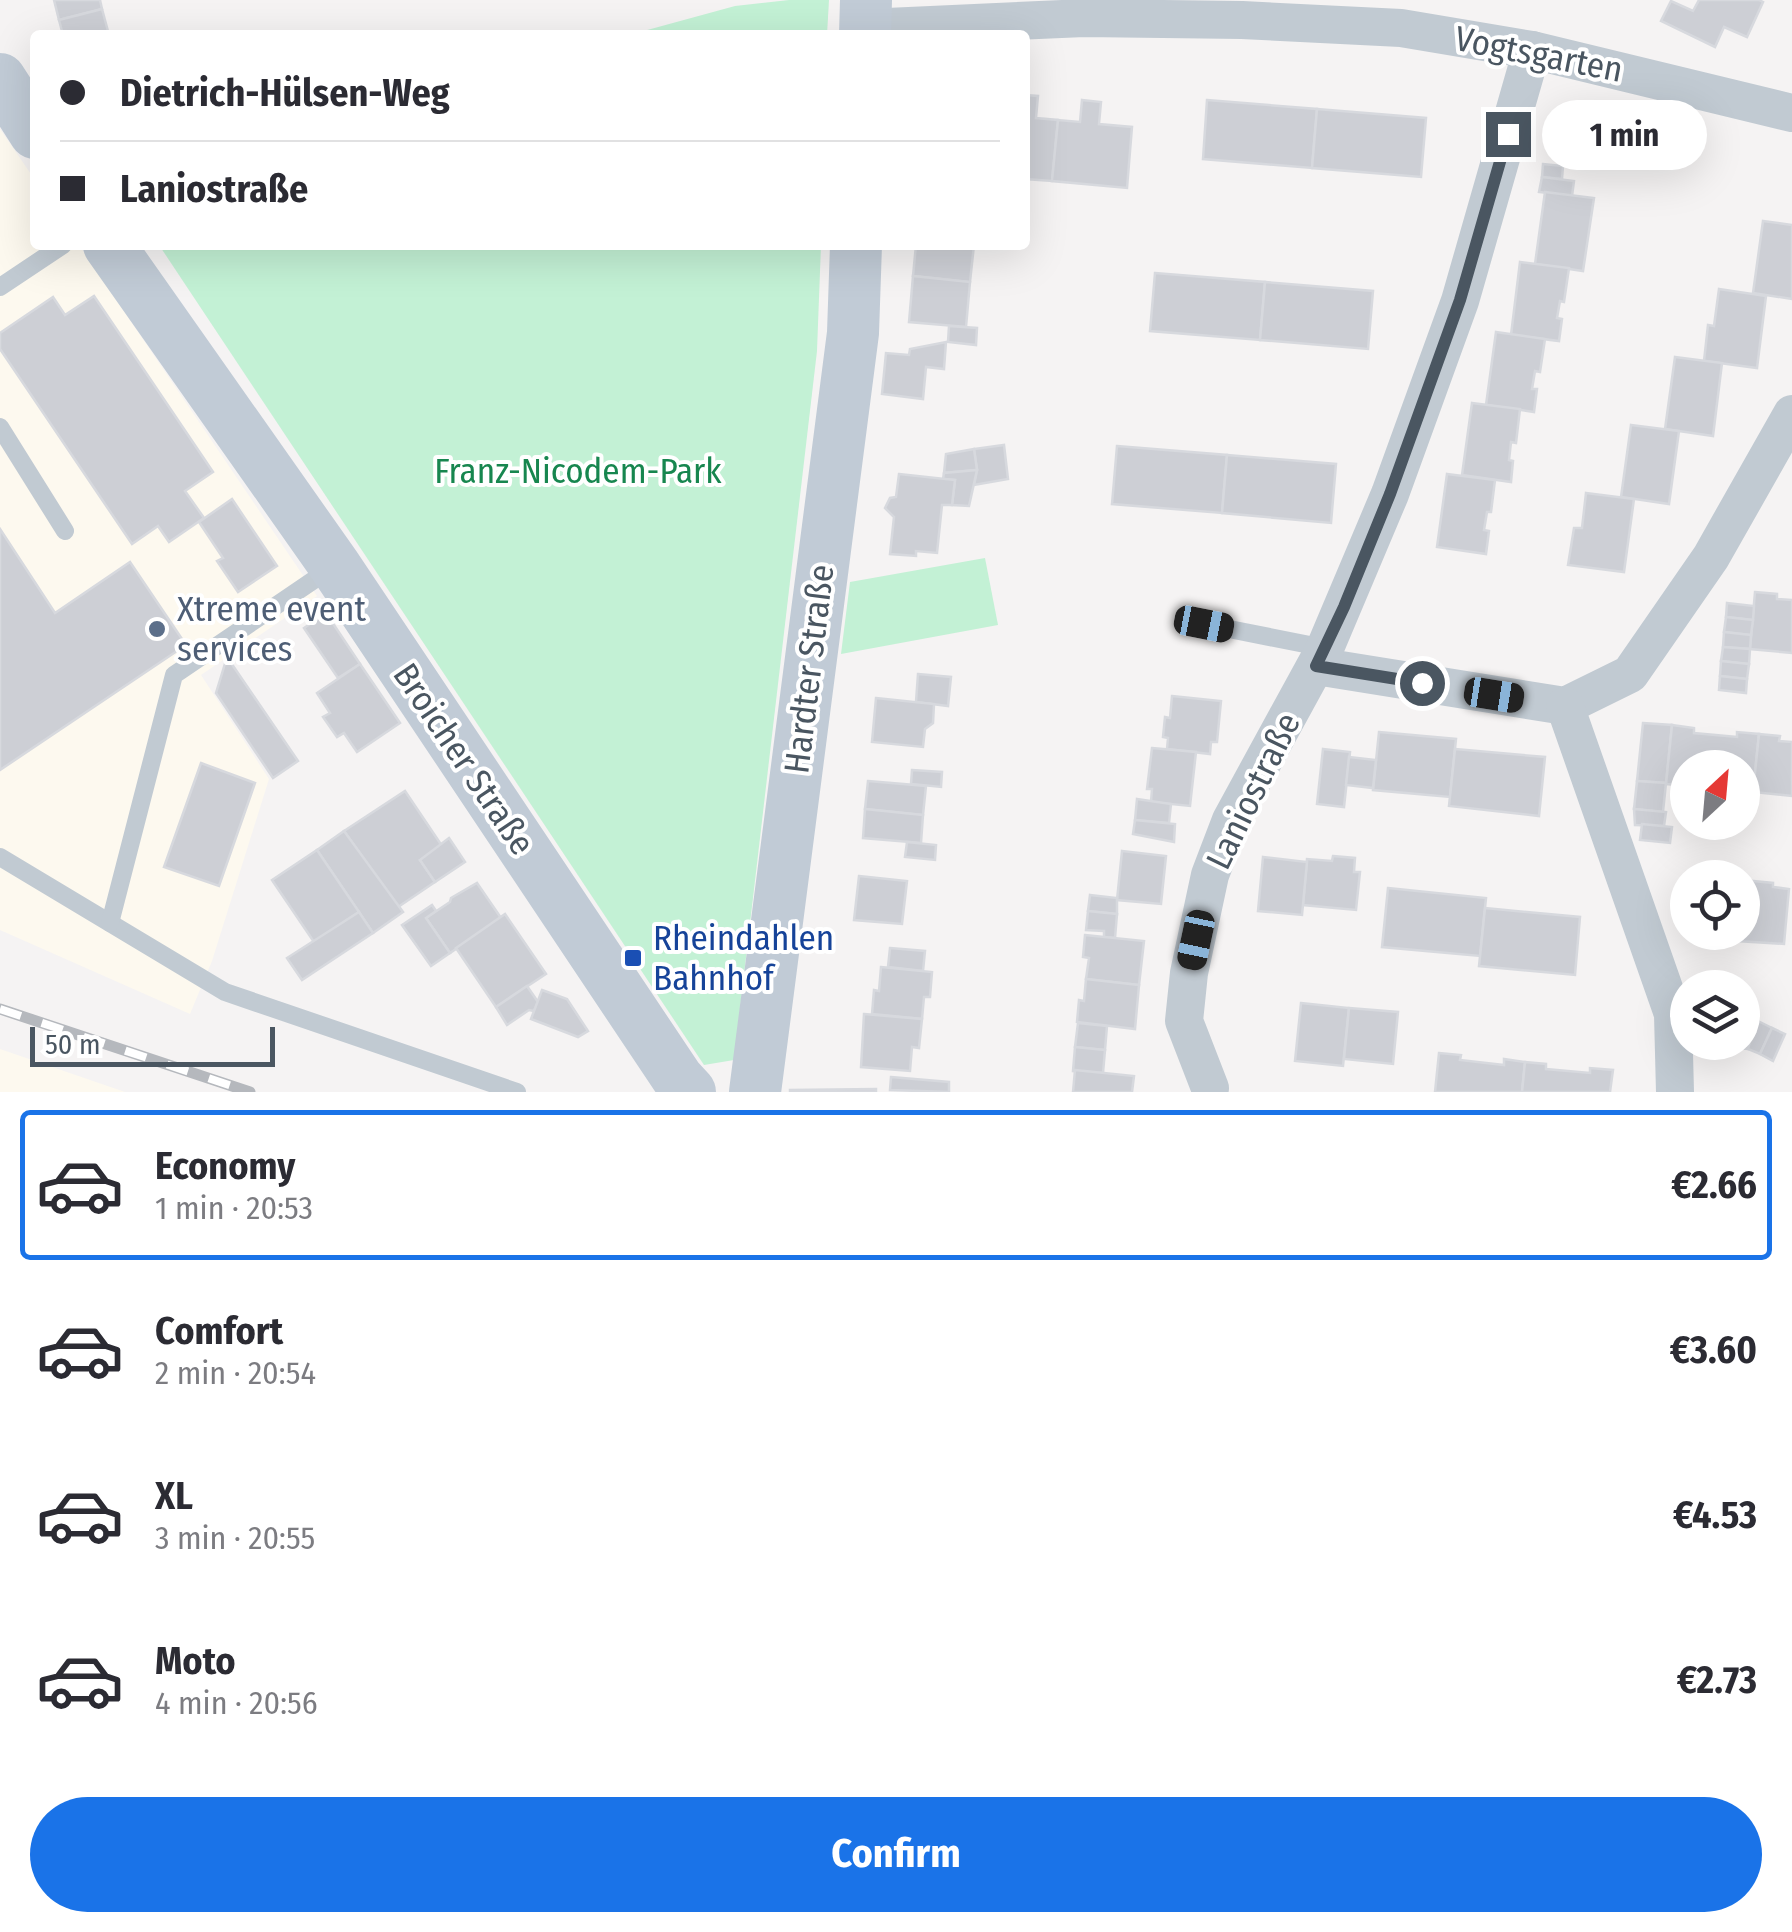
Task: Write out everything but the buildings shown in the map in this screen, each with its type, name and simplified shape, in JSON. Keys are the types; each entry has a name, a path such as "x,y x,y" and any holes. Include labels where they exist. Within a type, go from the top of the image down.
{"street":[{"name":"Vogtsgarten","path":"865,21 1084,9 1242,20 1402,14 1792,113"},
{"name":"Laniostraße","path":"1210,1088 1184,1021 1189,972 1210,875 1232,820 1321,657 1390,494 1460,300 1532,50"},
{"path":"0,79 30,125"},
{"name":"Broicher Straße","path":"113,250 335,566 675,1086"},
{"name":"Hardter Straße","path":"755,1092 853,333 856,250"},
{"path":"1321,657 1565,706 1630,674 1710,557 1792,414"},
{"path":"1565,706 1673,1014 1675,1092"}],"lane":[{"path":"0,286 55,250"},
{"path":"0,427 64,531"},
{"path":"110,922 174,674 335,566"},
{"path":"1204,624 1321,657"},
{"path":"0,856 225,992 516,1092"}],"shaded area":[{"path":"0,129 30,173 30,250 82,250 317,596 201,675 269,779 212,961 190,1014 0,930"},
{"path":"0,1049 125,1092 0,1092"}],"green space":[{"path":"829,0 827,30 647,30 735,6"},
{"name":"Franz-Nicodem-Park","path":"162,250 821,250 817,351 734,1060 704,1065"},
{"path":"985,558 998,625 841,654 850,582"}],"railway":[{"path":"0,1009 250,1092"}],"place":[{"name":"Xtreme event services","path":"157,629"},
{"name":"Rheindahlen Bahnhof","path":"633,958"}],"route":[{"path":"1422,683 1316,666 1390,494 1460,300 1508,134"}]}
